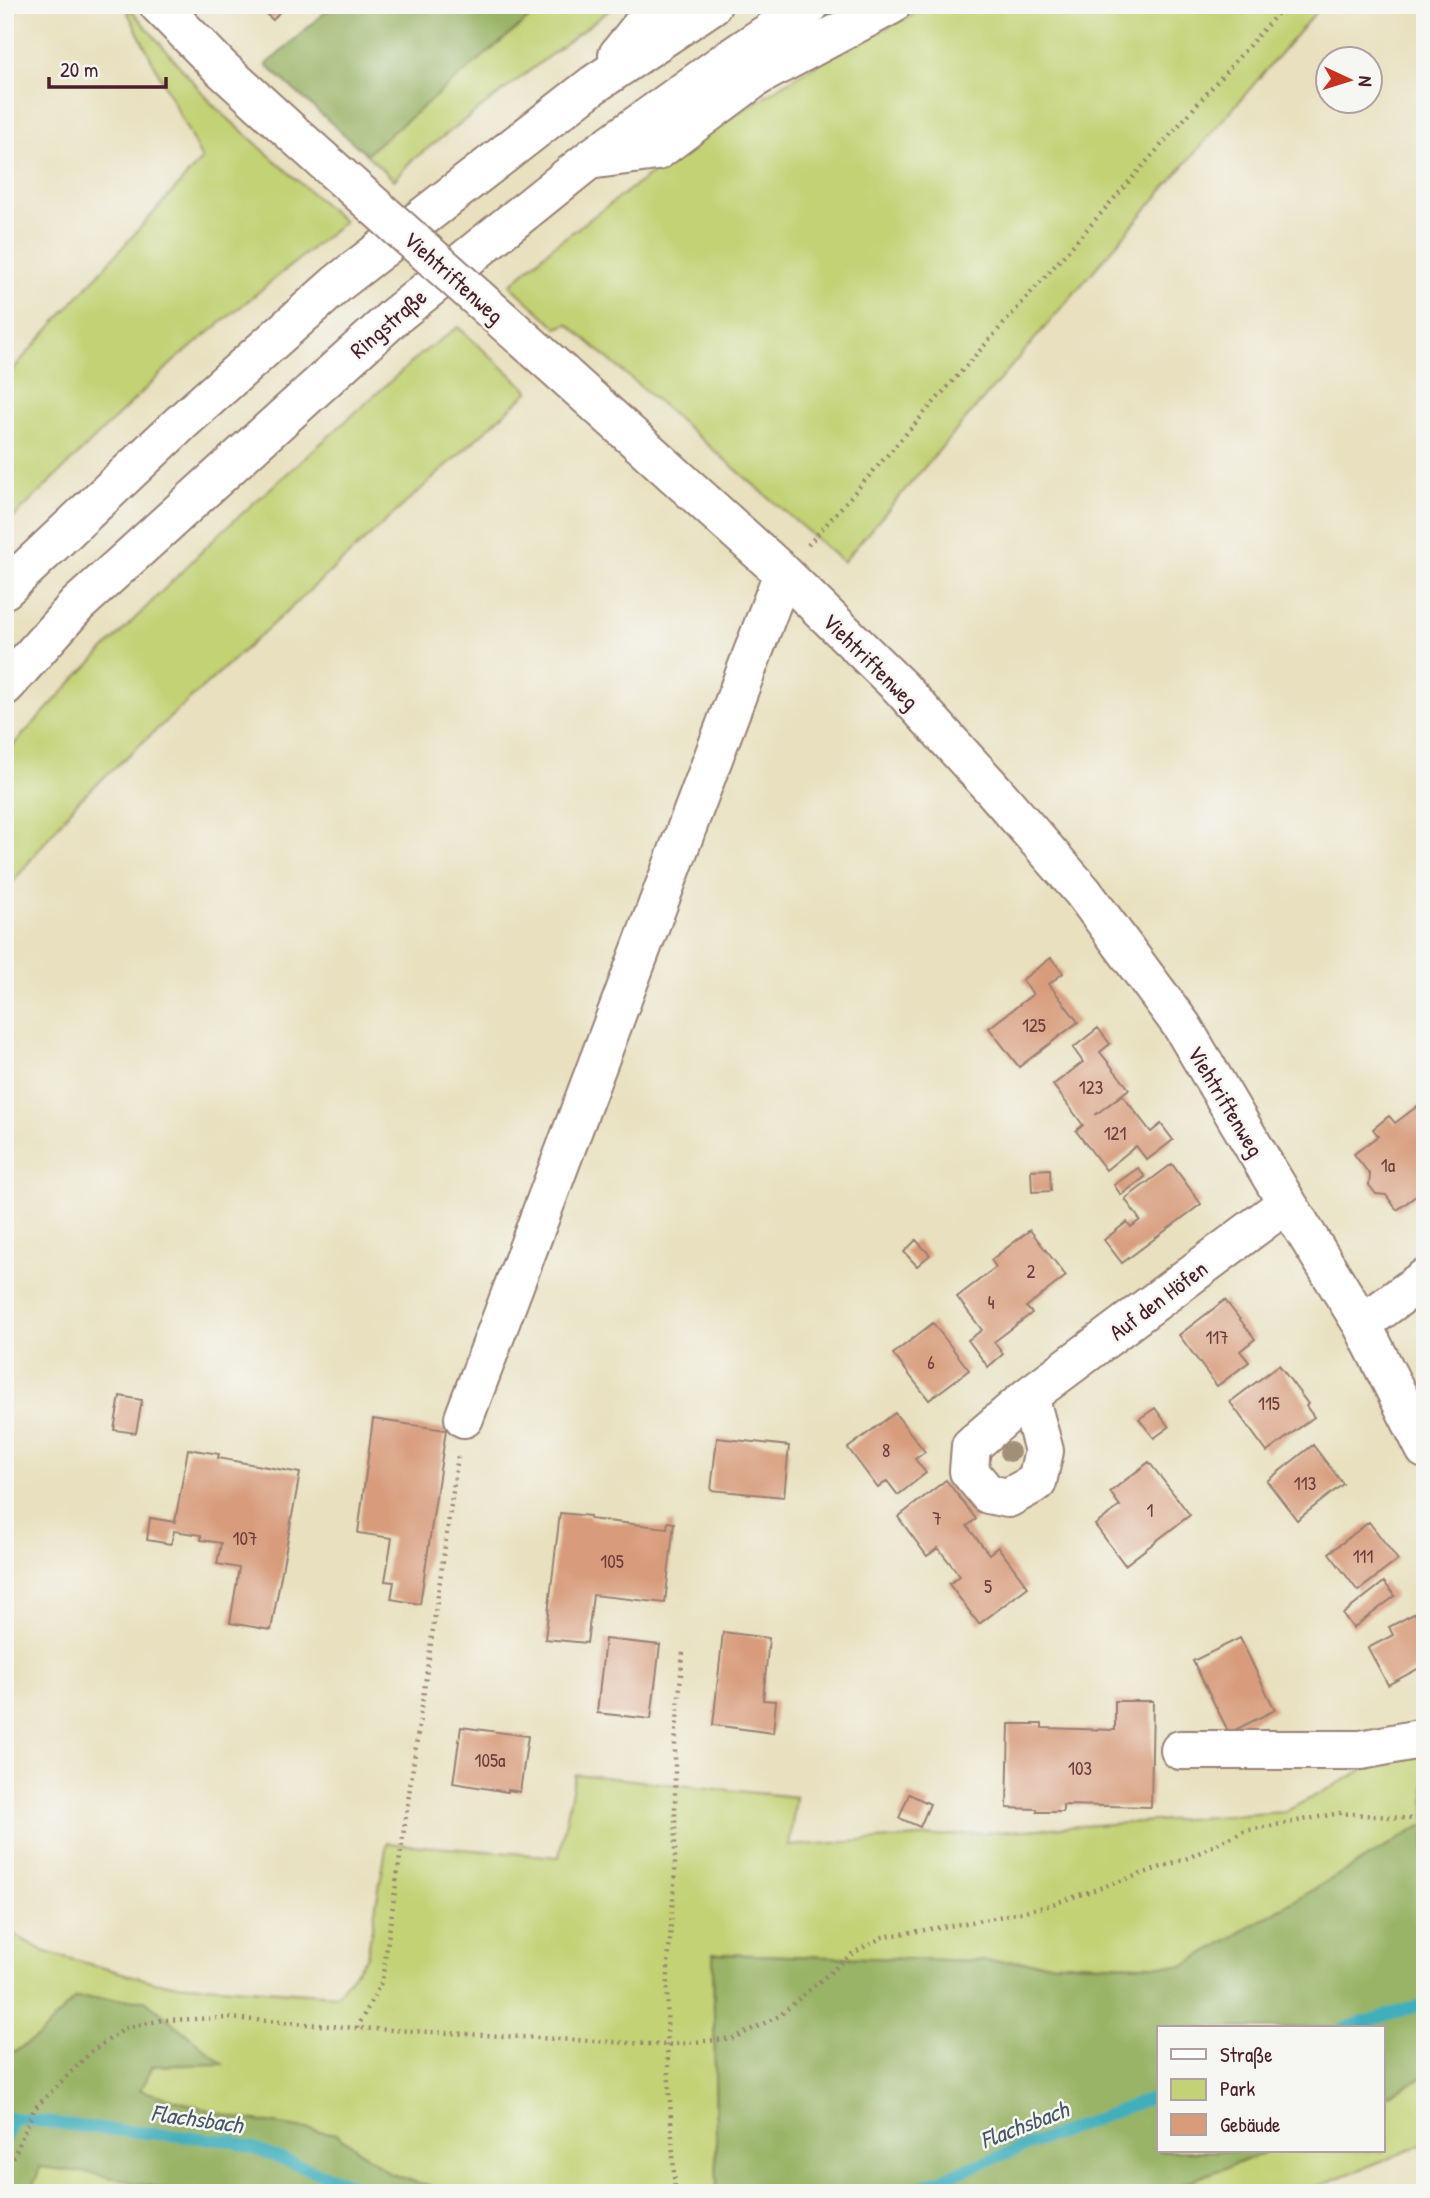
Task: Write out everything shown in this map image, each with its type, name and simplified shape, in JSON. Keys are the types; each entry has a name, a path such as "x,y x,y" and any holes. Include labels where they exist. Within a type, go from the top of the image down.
{"main road":[{"name":"Viehtriftenweg","path":"159,5 221,68 783,573 901,688 1083,892 1182,1026 1362,1324 1425,1450"},
{"path":"593,85 659,5"},
{"path":"5,589 184,420 338,282 593,85 712,5"},
{"name":"Ringstraße","path":"5,686 78,605 394,316 590,159 722,64 810,5"},
{"path":"590,159 657,151 758,76 891,5"},
{"path":"464,1418 783,573"},
{"name":"Auf den Höfen","path":"1029,1396 1287,1203"},
{"path":"1362,1324 1425,1278"},
{"path":"1180,1751 1361,1750 1425,1738"}],"path":[{"path":"783,573 1284,5"},
{"path":"357,2028 382,1981 464,1418"},
{"path":"675,2193 667,2045 668,1965 675,1871 675,1744 683,1651"},
{"path":"5,2177 34,2109 92,2051 126,2028 162,2020 229,2018 357,2028 667,2045 734,2038 779,2016 853,1953 883,1937 1047,1906 1188,1858 1244,1831 1340,1813 1425,1820"}],"green space":[{"path":"124,5 127,5 214,106 344,222 173,362 5,526 5,378 202,159"},
{"path":"333,5 545,5 366,154 266,65"},
{"path":"545,5 616,5 411,161 394,180 366,154"},
{"path":"932,5 1322,5 843,562 568,324 557,328 510,285 552,247 709,131 820,62"},
{"path":"458,327 529,391 77,802 5,892 5,754 74,680 218,535 421,354"},
{"path":"1425,1736 1425,1824 1183,1966 713,1954 717,2193 5,2193 5,1930 46,1952 159,1983 337,1995 367,1956 387,1843 559,1857 575,1774 796,1797 789,1846 1285,1812"},
{"path":"1425,1824 1425,2076 1384,2096 1384,2026 1157,2026 1157,2152 1267,2152 1158,2193 717,2193 713,1954 1183,1966"},
{"path":"75,1998 145,2000 223,2064 153,2066 140,2090 237,2118 337,2134 389,2173 449,2193 184,2193 90,2173 40,2167 31,2193 5,2193 5,2057 38,2037"},
{"path":"1425,2076 1425,2144 1300,2193 1158,2193 1267,2152 1384,2152 1384,2096"}],"building":[{"path":"255,5 285,5 273,20"},
{"path":"1051,958 1063,973 1049,984 1078,1022 1019,1067 989,1028 1033,994 1022,980"},
{"path":"1098,1028 1110,1044 1100,1052 1129,1089 1095,1115 1122,1095 1151,1132 1161,1124 1173,1140 1147,1160 1136,1146 1106,1170 1076,1131 1083,1125 1053,1085 1083,1062 1073,1048"},
{"path":"1419,1105 1425,1113 1425,1189 1397,1210 1386,1195 1376,1194 1369,1185 1370,1175 1354,1154 1378,1136 1373,1129 1389,1116 1395,1123"},
{"path":"1172,1164 1201,1204 1122,1263 1104,1240 1127,1222 1131,1227 1140,1220 1125,1199"},
{"path":"1138,1168 1145,1177 1121,1195 1114,1185"},
{"path":"1050,1169 1051,1191 1032,1192 1031,1170"},
{"path":"1030,1230 1066,1276 1026,1307 1032,1313 994,1342 1003,1354 988,1367 968,1340 982,1330 957,1297 996,1267 991,1260"},
{"path":"916,1240 930,1255 917,1266 904,1252"},
{"path":"1225,1300 1255,1339 1240,1351 1249,1362 1217,1386 1179,1335"},
{"path":"933,1323 969,1370 929,1400 893,1354"},
{"path":"1279,1365 1308,1404 1306,1406 1314,1417 1267,1452 1230,1402"},
{"path":"120,1396 142,1400 136,1433 114,1430"},
{"path":"1155,1408 1169,1427 1154,1438 1139,1419"},
{"path":"895,1413 925,1452 915,1459 926,1473 898,1495 887,1481 878,1488 848,1448"},
{"path":"373,1419 446,1430 420,1604 391,1599 394,1582 385,1581 392,1538 358,1533"},
{"path":"717,1438 789,1446 784,1497 711,1490"},
{"path":"1313,1445 1343,1484 1297,1520 1267,1481"},
{"path":"188,1449 219,1454 218,1458 300,1473 271,1630 230,1623 239,1568 217,1564 221,1543 201,1540 201,1535 174,1531 171,1544 147,1540 150,1518 175,1522"},
{"path":"1149,1462 1190,1515 1125,1565 1095,1525 1120,1506 1110,1492"},
{"path":"946,1480 976,1519 967,1526 989,1554 998,1547 1028,1587 979,1624 949,1584 960,1576 938,1548 927,1556 898,1517"},
{"path":"560,1513 667,1528 668,1522 674,1523 665,1603 593,1595 587,1643 545,1639"},
{"path":"1369,1522 1398,1560 1358,1591 1329,1553"},
{"path":"1384,1582 1395,1596 1353,1628 1343,1614"},
{"path":"1425,1608 1425,1665 1388,1685 1368,1648 1393,1635 1389,1627"},
{"path":"723,1632 769,1638 763,1700 776,1701 773,1733 713,1725"},
{"path":"1240,1638 1275,1710 1229,1733 1193,1661"},
{"path":"605,1639 660,1645 651,1719 597,1713"},
{"path":"1115,1701 1153,1701 1151,1807 1063,1805 1063,1812 1007,1808 1009,1724 1042,1724 1042,1728 1115,1730"},
{"path":"461,1727 528,1736 520,1792 453,1783"},
{"path":"909,1794 930,1804 920,1827 899,1818"}],"waterway":[{"name":"Flachsbach","path":"1350,2026 1425,2004"},
{"name":"Flachsbach","path":"904,2193 1157,2096"},
{"name":"Flachsbach","path":"5,2117 232,2141 375,2193"},
{"path":"5,2139 14,2118"}]}
